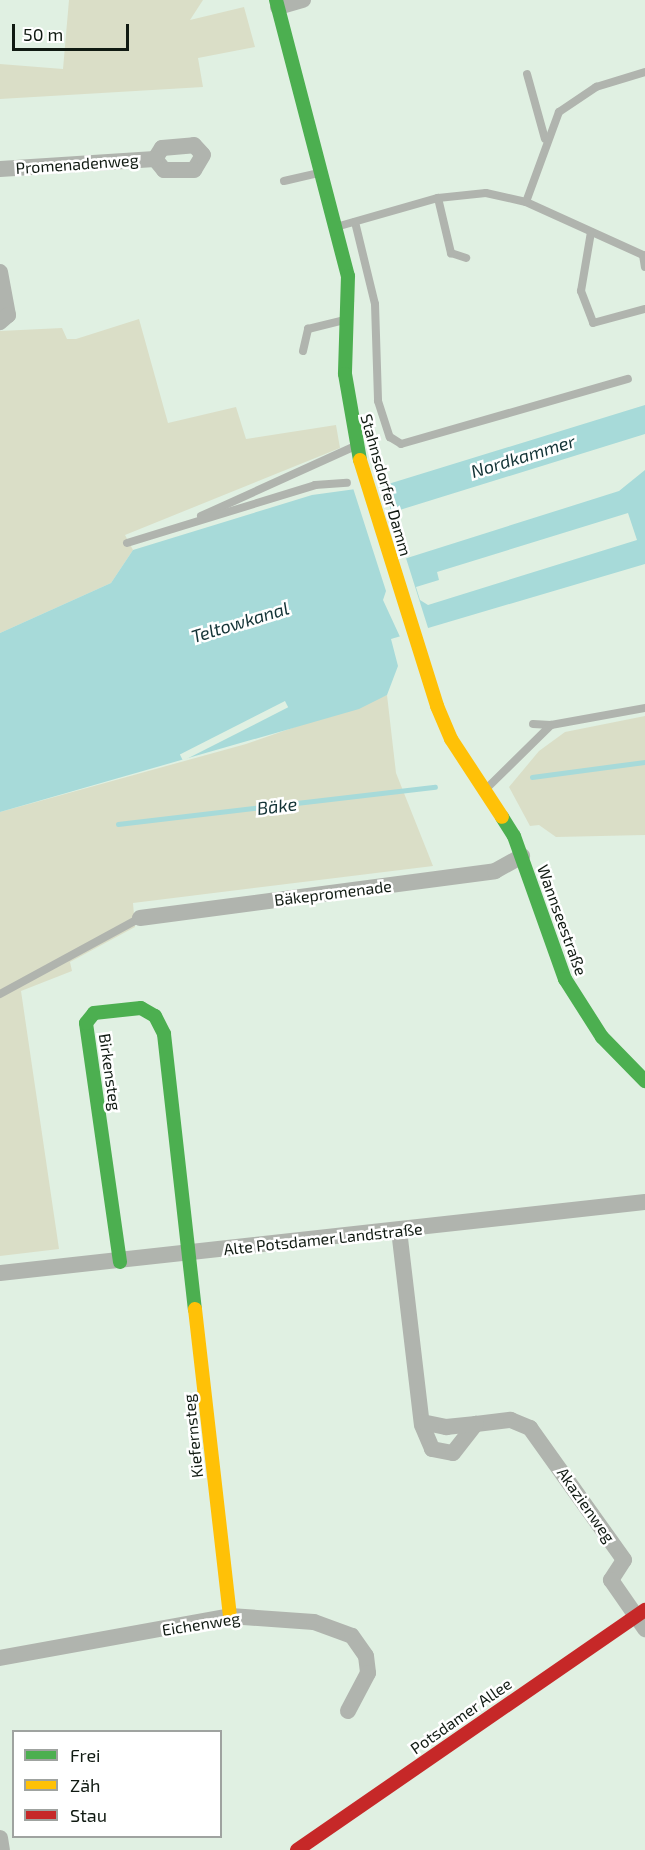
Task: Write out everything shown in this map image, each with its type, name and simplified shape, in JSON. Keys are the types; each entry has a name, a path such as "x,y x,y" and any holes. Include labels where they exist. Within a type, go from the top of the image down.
{"street":[{"path":"277,4 303,0"},
{"name":"Stahnsdorfer Damm","path":"277,4 348,276 349,318 345,374 356,446 424,667 450,739 486,788"},
{"name":"Promenadenweg","path":"0,169 155,159"},
{"path":"0,273 8,315 0,322"},
{"name":"Wannseestraße","path":"486,788 522,856 565,979 602,1037 645,1081"},
{"name":"Bäkepromenade","path":"140,918 495,871 522,856"},
{"name":"Birkensteg","path":"120,1262 86,1023 94,1013 141,1008 154,1016 164,1034 190,1253"},
{"name":"Alte Potsdamer Landstraße","path":"0,1273 120,1262 645,1202"},
{"path":"399,1230 422,1422 432,1449 440,1454 453,1453 476,1424"},
{"name":"Kiefernsteg","path":"190,1253 230,1616"},
{"name":"Akazienweg","path":"422,1422 446,1427 511,1420 530,1428 624,1560 611,1580 642,1619"},
{"name":"Eichenweg","path":"0,1658 230,1616 314,1622 352,1636 366,1656 368,1673 348,1712"},
{"name":"Potsdamer Allee","path":"297,1850 642,1619"},
{"name":"Potsdamer Allee","path":"324,1850 642,1619"},
{"path":"0,1838 2,1850"}],"lane":[{"path":"526,202 545,139 559,112 577,96 645,72"},
{"path":"527,74 545,139"},
{"path":"284,180 321,172"},
{"path":"336,227 438,198 486,193 526,202 644,255 645,267"},
{"path":"438,198 451,253 466,258"},
{"path":"356,222 375,304 378,401 390,437 401,444 628,379"},
{"path":"591,232 580,291 593,323 645,309"},
{"path":"303,351 308,329 349,318"},
{"path":"180,527 356,446"},
{"path":"127,543 315,485 347,483"},
{"path":"533,724 551,725 645,708"},
{"path":"486,788 551,725"},
{"path":"0,994 140,918"}],"green space":[{"path":"69,0 203,0 190,20 244,7 255,47 198,58 203,87 0,99 0,64 63,69"},
{"path":"139,319 168,423 236,407 246,439 336,425 340,448 125,535 133,550 111,583 0,633 0,331 62,328 67,339 76,339"},
{"path":"387,695 396,773 433,866 133,903 135,927 70,962 72,971 21,991 59,1249 0,1256 0,812 246,744"},
{"path":"645,716 645,835 556,837 539,825 530,826 509,787 539,751 565,732"}],"water":[{"path":"645,405 645,434 390,513 404,559 619,491 645,470 645,564 391,639 398,666 387,695 359,709 0,812 0,633 111,583 133,550 312,495 385,485","holes":["628,513 637,540 428,605 420,600 416,587 439,580 437,572"]}],"pier":[{"path":"382,482 429,631 401,639 383,600 386,591 353,488"},
{"path":"285,701 288,707 183,761 180,755"}],"waterway":[{"name":"Bäke","path":"532,777 645,762"},
{"name":"Bäke","path":"118,824 435,787"}],"traffic: fast":[{"path":"276,0 348,276 345,374 360,460"},
{"path":"502,817 514,836 565,979 602,1037 645,1081"},
{"path":"120,1262 86,1023 94,1013 141,1008 155,1016 164,1034 195,1309"}],"traffic: slow":[{"path":"360,460 437,706 451,739 502,817"},
{"path":"195,1309 230,1616"}],"traffic: jam":[{"path":"297,1850 645,1610"}],"water label":[{"name":"Nordkammer","path":"523,456"},
{"name":"Teltowkanal","path":"240,622"}]}
